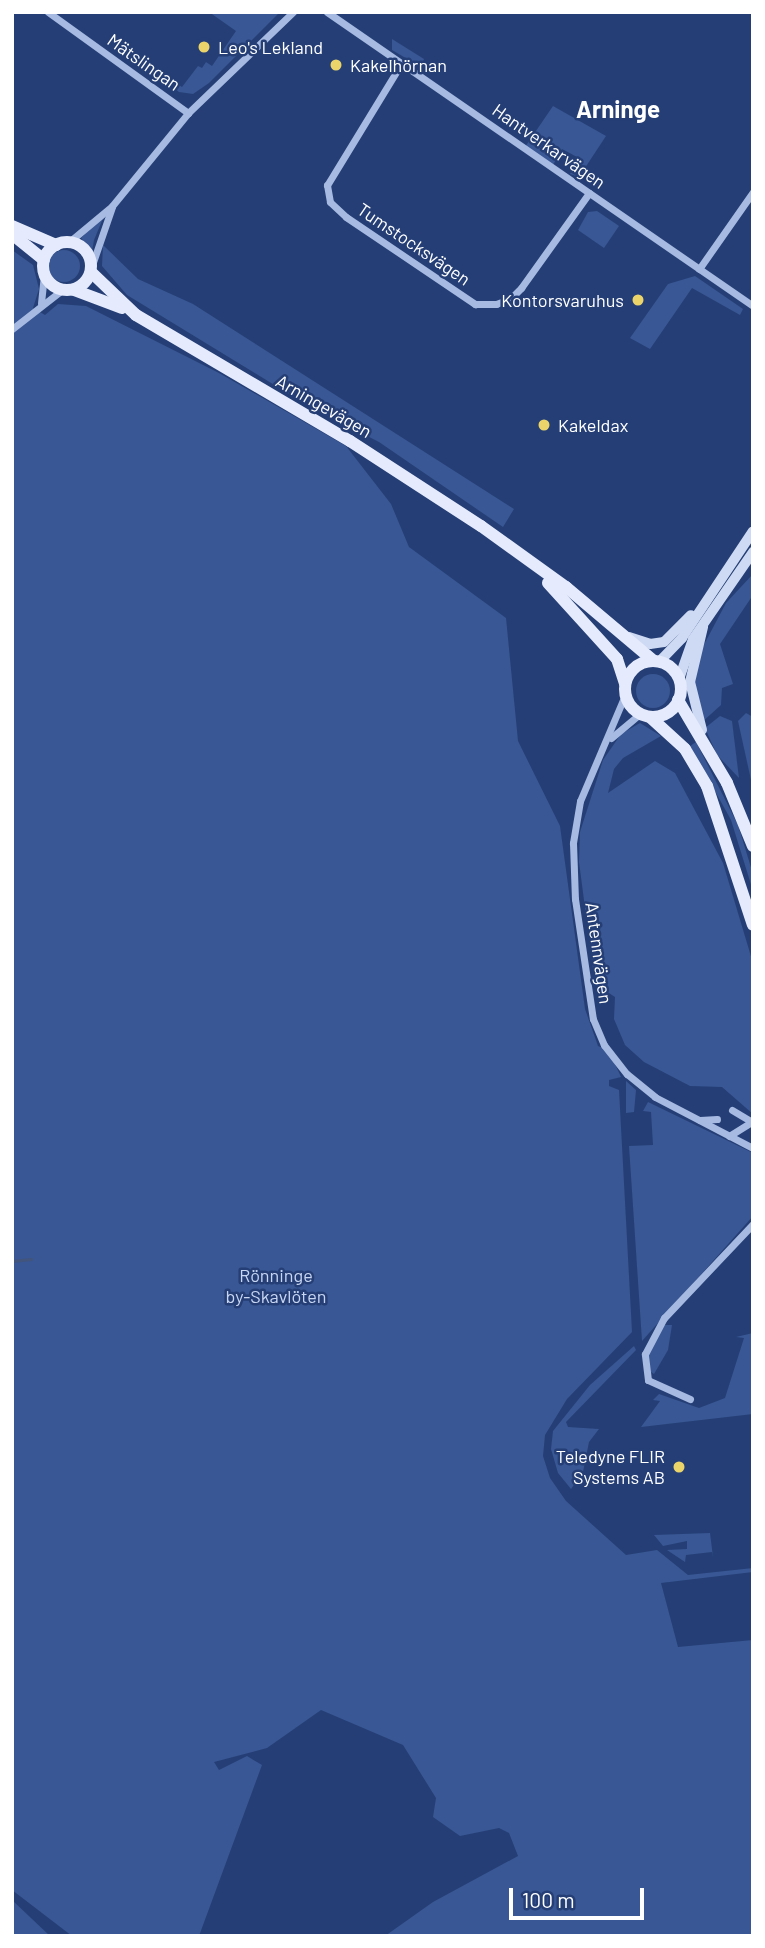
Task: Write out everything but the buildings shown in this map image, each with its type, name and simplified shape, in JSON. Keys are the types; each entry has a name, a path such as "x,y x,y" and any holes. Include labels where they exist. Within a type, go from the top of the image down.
{"main road":[{"path":"12,226 62,244 85,249 91,268 68,290 44,274 44,260 62,244"},
{"path":"12,234 44,260"},
{"name":"Arningevägen","path":"91,268 129,310"},
{"name":"Arningevägen","path":"68,290 129,310 350,441 498,538 657,662"},
{"name":"Arningevägen","path":"498,538 589,625 617,659 625,689"},
{"path":"753,846 727,783 678,700 679,679 657,662 636,667 625,689 645,715 685,749 707,786 753,925"},
{"path":"645,715 667,713 678,700"}],"street":[{"name":"Mätslingan","path":"48,12 188,113"},
{"path":"62,244 112,206 188,113 293,12"},
{"name":"Hantverkarvägen","path":"327,12 753,306"},
{"name":"Tumstocksvägen","path":"401,64 327,185 330,202 346,217 475,304 496,304 510,299 521,288 589,193"},
{"path":"699,270 753,192"},
{"path":"91,268 112,206"},
{"path":"41,303 44,274"},
{"path":"12,329 41,303 68,290"},
{"path":"657,662 671,652 753,531"},
{"path":"679,679 683,658 751,556"},
{"path":"600,619 650,644 664,642 699,609"},
{"path":"703,627 692,666 692,699 695,716 727,783"},
{"name":"Antennvägen","path":"625,689 580,801 573,843 575,899 593,1019 604,1045 627,1074 655,1097 753,1148"},
{"name":"Antennvägen","path":"604,746 645,715"},
{"path":"729,1136 752,1122 732,1110"},
{"path":"700,1121 717,1119"},
{"path":"690,1399 648,1380 645,1354 664,1318 753,1224"}],"green space":[{"path":"209,12 280,12 209,83 193,94 179,92 151,70 155,68 182,87 198,66 202,68 206,62 212,66 236,31"},
{"path":"392,39 424,59 421,67 392,50"},
{"path":"553,106 606,136 579,177 570,174 579,158 562,149 553,165 525,147"},
{"path":"597,211 619,226 604,248 578,230 588,212"},
{"path":"104,216 94,240 92,251 81,238"},
{"path":"103,245 138,279 193,304 514,509 503,527 379,442 312,408 127,295 102,266"},
{"name":"Rönninge by-Skavlöten","path":"12,250 33,265 39,289 33,308 45,315 58,304 86,306 219,373 346,446 391,504 409,547 506,618 518,741 560,826 585,1009 598,1046 609,1051 621,1077 609,1080 609,1086 619,1090 632,1332 567,1399 545,1435 543,1456 550,1478 566,1501 626,1555 657,1550 688,1575 753,1568 753,1572 661,1583 678,1647 753,1640 753,1936 385,1936 433,1902 518,1856 509,1833 499,1828 460,1836 433,1817 436,1798 403,1745 321,1710 267,1748 214,1762 219,1770 247,1756 262,1765 199,1936 72,1936 12,1890"},
{"path":"64,250 75,255 80,266 75,277 64,282 53,277 48,266 53,255"},
{"path":"695,276 743,309 740,315 692,288 650,349 630,338 668,284"},
{"path":"753,574 753,595 720,644 733,684 722,688 721,705 701,723 694,688 699,654 726,603"},
{"path":"653,674 665,679 670,691 665,703 653,708 641,703 636,691 641,679"},
{"path":"746,713 753,717 753,789 738,721"},
{"path":"720,716 732,721 739,778 717,755 705,728"},
{"path":"640,723 661,736 623,758 614,769 608,793 655,761 675,773 723,863 753,963 753,1114 722,1087 690,1086 644,1062 625,1045 614,1019 615,997 595,984 579,862 580,832 603,760 621,734"},
{"path":"696,742 738,825 753,874 753,891 731,820 690,746"},
{"path":"626,1081 636,1090 634,1112 626,1113"},
{"path":"648,1102 753,1153 753,1216 642,1341 629,1146 653,1145 651,1112 643,1111"},
{"path":"663,1325 672,1325 668,1350 654,1374 648,1370 648,1353"},
{"path":"753,1333 753,1414 641,1427 660,1401 653,1400 659,1394 699,1408 725,1398 744,1338 736,1337"},
{"path":"634,1346 636,1350 566,1422 568,1427 599,1429 589,1442 583,1472 571,1489 558,1473 551,1449 553,1431 590,1385"},
{"path":"710,1533 713,1557 712,1552 686,1555 685,1562 667,1550 687,1549 687,1541 663,1546 654,1535"},
{"path":"12,1900 50,1936 12,1936"}],"waterway":[{"path":"12,1261 31,1259"}],"place":[{"name":"Leo's Lekland","path":"204,47"},
{"name":"Kakelhörnan","path":"336,65"},
{"name":"Kontorsvaruhus","path":"638,300"},
{"name":"Kakeldax","path":"544,425"},
{"name":"Teledyne FLIR Systems AB","path":"679,1467"}],"district":[{"name":"Arninge","path":"618,109"}]}
